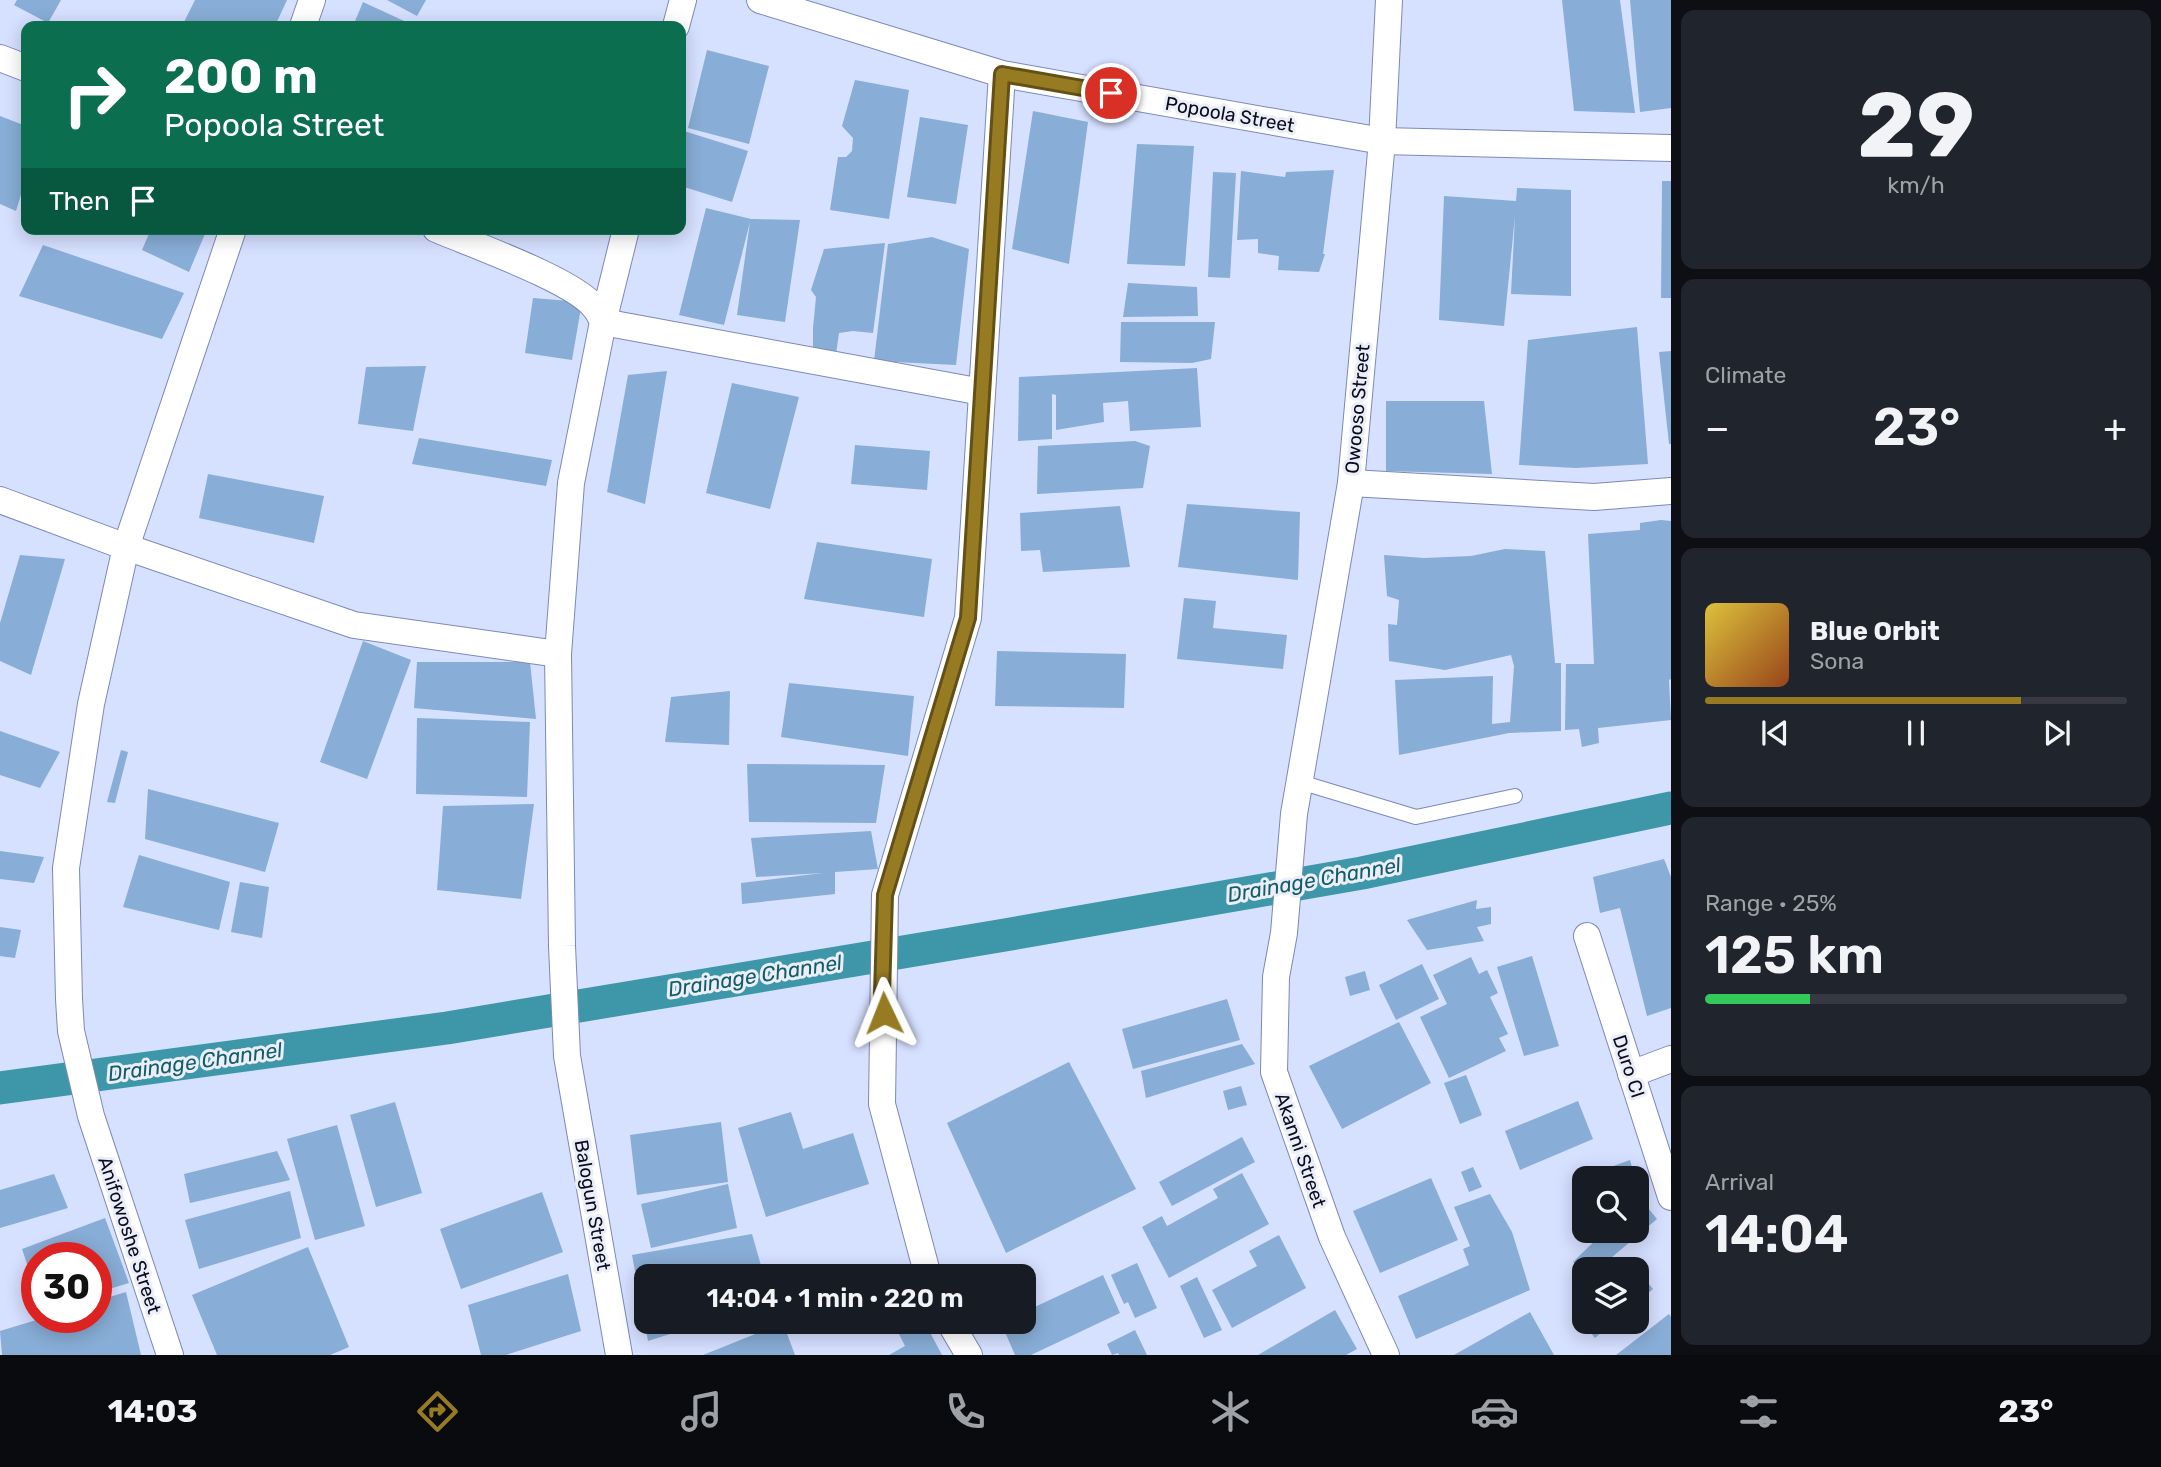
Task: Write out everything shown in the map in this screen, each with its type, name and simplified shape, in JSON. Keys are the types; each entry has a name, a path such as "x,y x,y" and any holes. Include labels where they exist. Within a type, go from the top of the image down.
{"street":[{"path":"305,21 312,0"},
{"path":"678,21 683,0"},
{"name":"Popoola Street","path":"760,0 1002,74 1382,141 1671,148"},
{"name":"Owooso Street","path":"1294,814 1351,482 1382,141 1389,0"},
{"path":"0,58 21,66"},
{"path":"925,1264 882,1104 885,895 968,618 1002,74"},
{"name":"Anifowoshe Street","path":"170,1355 92,1116 71,1031 66,868 91,704 126,547 231,235"},
{"path":"450,235 548,276 582,296 595,307 603,322 982,392"},
{"name":"Balogun Street","path":"619,1355 567,1056 562,946 558,654 570,483 603,322 625,235"},
{"path":"1351,482 1594,496 1671,491"},
{"path":"0,500 126,547 354,625 558,654"},
{"name":"Akanni Street","path":"1294,814 1284,933 1276,977 1274,1072 1332,1237 1386,1355"},
{"name":"Duro Cl","path":"1587,936 1671,1197"},
{"path":"1631,1074 1671,1059"},
{"path":"957,1334 969,1355"}],"lane":[{"path":"1300,782 1416,817 1515,796"}],"building":[{"path":"17,0 61,0 49,21 14,5"},
{"path":"195,0 287,0 277,21 184,21"},
{"path":"387,0 426,0 417,16"},
{"path":"1562,0 1620,0 1635,113 1574,111"},
{"path":"1630,0 1671,0 1671,108 1640,112"},
{"path":"363,2 404,21 355,21"},
{"path":"707,50 769,66 749,144 688,128"},
{"path":"855,80 909,90 889,219 830,210 838,157 846,157 852,151 853,138 842,126"},
{"path":"1033,111 1088,122 1069,264 1012,249"},
{"path":"0,116 21,124 21,194 16,211 0,204"},
{"path":"920,117 968,125 956,204 907,197"},
{"path":"686,132 748,151 732,202 686,188"},
{"path":"1137,144 1194,146 1185,266 1127,264"},
{"path":"1334,170 1325,254 1319,272 1278,270 1279,256 1258,253 1258,239 1237,240 1241,171 1285,177 1286,172"},
{"path":"1213,172 1236,173 1230,278 1208,277"},
{"path":"1662,181 1671,181 1671,298 1661,298"},
{"path":"1517,188 1571,190 1571,296 1511,294 1515,216 1504,326 1439,320 1444,196 1516,201"},
{"path":"706,208 751,219 800,220 785,322 737,315 750,222 724,325 679,315"},
{"path":"148,235 204,235 189,272 142,250"},
{"path":"932,237 969,249 956,365 874,361 888,244"},
{"path":"885,243 873,333 839,333 836,354 813,350 816,297 811,290 824,249"},
{"path":"43,245 184,293 162,339 19,296"},
{"path":"1128,283 1197,287 1198,316 1123,317"},
{"path":"533,298 582,302 572,360 525,353"},
{"path":"1121,322 1215,322 1211,359 1192,363 1120,362"},
{"path":"1637,327 1648,464 1576,468 1519,465 1528,340"},
{"path":"1671,351 1671,444 1669,444 1659,352"},
{"path":"426,366 413,431 358,424 366,367"},
{"path":"1197,368 1201,427 1130,431 1128,401 1103,403 1104,422 1056,430 1056,395 1052,394 1052,439 1018,441 1019,377"},
{"path":"667,371 645,504 607,492 628,375"},
{"path":"732,383 799,397 770,509 706,493"},
{"path":"1386,401 1484,401 1492,474 1386,471"},
{"path":"419,438 552,460 546,486 412,464"},
{"path":"1135,441 1150,446 1143,488 1037,494 1038,446"},
{"path":"855,445 930,451 927,490 851,484"},
{"path":"208,474 324,496 314,543 199,518"},
{"path":"1187,504 1300,512 1298,580 1178,567"},
{"path":"1120,506 1130,567 1043,572 1040,550 1021,551 1020,513"},
{"path":"1671,521 1671,720 1598,728 1599,743 1582,747 1579,729 1565,730 1566,664 1594,664 1588,534 1640,530 1640,523"},
{"path":"817,542 932,559 924,617 804,599"},
{"path":"1505,549 1545,551 1555,663 1561,663 1561,731 1509,733 1399,755 1395,680 1493,676 1492,724 1510,722 1514,666 1511,655 1445,670 1389,661 1388,624 1397,625 1399,600 1387,596 1384,555 1424,558 1471,556"},
{"path":"20,555 65,559 31,675 0,661 0,623"},
{"path":"1184,598 1216,601 1213,628 1287,635 1283,669 1177,659"},
{"path":"363,641 411,660 367,779 320,762"},
{"path":"997,651 1126,654 1124,708 995,706"},
{"path":"417,662 530,662 536,719 414,708"},
{"path":"789,683 914,696 908,756 781,737"},
{"path":"730,691 729,745 665,742 671,697"},
{"path":"417,718 530,722 527,797 416,794"},
{"path":"0,731 60,752 40,788 0,775"},
{"path":"121,750 128,752 115,803 107,802"},
{"path":"747,764 885,765 876,823 749,822"},
{"path":"148,789 279,823 265,872 145,839"},
{"path":"534,804 521,899 437,890 443,806"},
{"path":"871,831 878,869 835,872 835,894 742,904 741,883 822,873 756,877 751,838"},
{"path":"0,851 44,857 34,883 0,879"},
{"path":"139,855 230,882 219,930 123,907"},
{"path":"1664,859 1671,877 1671,1008 1647,1016 1620,908 1600,913 1593,877"},
{"path":"240,882 269,887 262,938 231,932"},
{"path":"1477,900 1476,909 1491,907 1491,924 1477,927 1484,941 1427,950 1407,920"},
{"path":"0,927 21,930 15,958 0,956"},
{"path":"1532,956 1559,1046 1524,1056 1497,967"},
{"path":"1471,957 1479,974 1487,970 1498,993 1490,997 1508,1034 1499,1038 1506,1051 1449,1078 1420,1017 1447,1004 1433,975"},
{"path":"1422,964 1439,999 1396,1020 1379,985"},
{"path":"1365,971 1370,990 1350,996 1345,977"},
{"path":"1227,999 1240,1040 1133,1069 1122,1029"},
{"path":"1399,1022 1431,1083 1342,1129 1309,1066"},
{"path":"1242,1044 1255,1064 1146,1098 1141,1071"},
{"path":"1069,1062 1136,1189 1006,1253 947,1123"},
{"path":"1466,1075 1482,1115 1460,1124 1444,1083"},
{"path":"1241,1086 1247,1105 1228,1110 1223,1091"},
{"path":"1578,1101 1593,1139 1520,1170 1505,1131"},
{"path":"395,1102 422,1193 376,1207 350,1115"},
{"path":"791,1112 803,1149 853,1133 869,1184 766,1217 738,1128"},
{"path":"721,1122 728,1182 637,1195 630,1135"},
{"path":"337,1125 365,1226 315,1240 287,1139"},
{"path":"1242,1137 1255,1162 1172,1206 1159,1182"},
{"path":"277,1151 290,1180 190,1203 184,1174"},
{"path":"1630,1160 1632,1166 1613,1166"},
{"path":"1473,1167 1482,1187 1469,1192 1461,1172"},
{"path":"1242,1173 1269,1224 1169,1278 1142,1227 1162,1216 1167,1226 1218,1198 1213,1189"},
{"path":"54,1174 68,1208 0,1228 0,1190"},
{"path":"1431,1178 1458,1240 1380,1273 1353,1211"},
{"path":"728,1184 737,1228 651,1248 641,1204"},
{"path":"290,1191 301,1238 199,1269 185,1220"},
{"path":"542,1192 563,1252 461,1289 440,1229"},
{"path":"1490,1194 1512,1232 1530,1290 1416,1339 1398,1296 1469,1265 1463,1249 1470,1246 1454,1207"},
{"path":"1649,1209 1657,1219 1649,1226"},
{"path":"105,1218 129,1283 112,1288 112,1242 41,1242"},
{"path":"752,1234 761,1264 634,1266 632,1255"},
{"path":"1279,1235 1306,1288 1232,1328 1212,1290 1257,1266 1249,1251"},
{"path":"1593,1243 1629,1243 1612,1257 1578,1257"},
{"path":"308,1247 349,1347 330,1355 217,1355 192,1295"},
{"path":"1137,1263 1157,1308 1135,1318 1128,1302 1124,1304 1111,1275"},
{"path":"568,1274 581,1331 506,1355 481,1355 468,1305"},
{"path":"1103,1275 1120,1313 1031,1355 1015,1355 1006,1334 1036,1334 1036,1306"},
{"path":"1197,1277 1222,1330 1204,1338 1180,1286"},
{"path":"126,1292 141,1355 2,1355 0,1331 21,1325 21,1333 112,1333 112,1296"},
{"path":"1335,1310 1357,1349 1346,1355 1258,1355"},
{"path":"1530,1312 1554,1355 1454,1355"},
{"path":"1669,1314 1671,1355 1616,1355 1643,1334 1649,1334 1649,1329"},
{"path":"1135,1330 1147,1355 1112,1355 1107,1344"},
{"path":"647,1334 670,1334 648,1341"},
{"path":"756,1334 787,1334 795,1355 703,1355"},
{"path":"899,1334 931,1334 942,1355 889,1355 905,1346"}],"waterway":[{"name":"Drainage Channel","path":"0,1088 447,1028 993,937 1362,873 1671,808"}],"route":[{"path":"884,1013 882,994 885,895 968,618 1002,74 1111,93"}]}
